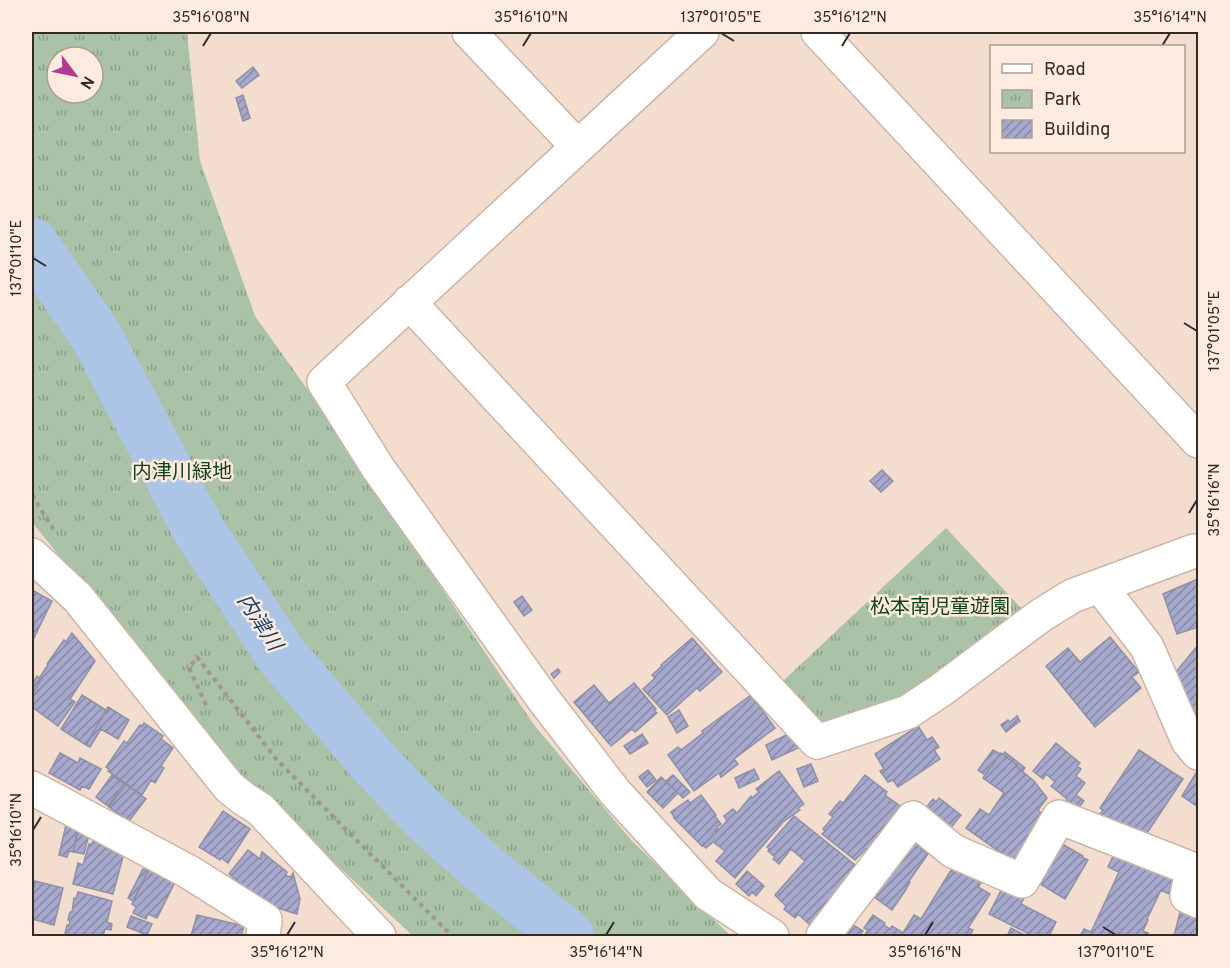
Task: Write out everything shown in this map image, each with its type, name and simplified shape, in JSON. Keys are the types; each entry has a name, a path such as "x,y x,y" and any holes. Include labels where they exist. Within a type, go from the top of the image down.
{"street":[{"path":"469,32 577,147"},
{"path":"702,32 324,382 378,468 543,700 614,790 708,894 772,936"},
{"path":"818,32 1198,441"},
{"path":"409,302 817,742 908,712 1040,616 1072,596 1198,551"},
{"path":"32,555 78,598 229,787 260,809 379,936"},
{"path":"1100,586 1147,647 1188,741 1198,753"},
{"path":"32,788 189,872 266,920 263,936"},
{"path":"823,936 913,818 953,851 1022,881 1059,817 1192,869 1187,897 1198,901"}],"path":[{"path":"208,711 189,668 196,657 277,760 452,936"}],"green space":[{"name":"内津川緑地","path":"32,32 187,32 200,161 255,316 310,393 534,725 632,841 731,936 413,936 251,785 232,782 32,522"},
{"name":"松本南児童遊園","path":"946,528 1021,608 998,631 892,702 825,722 818,720 782,682"}],"building":[{"path":"253,67 259,75 242,88 236,81"},
{"path":"243,95 250,118 243,121 236,98"},
{"path":"882,470 893,481 881,492 870,481"},
{"path":"1198,579 1198,627 1177,634 1163,594"},
{"path":"32,590 52,601 32,642"},
{"path":"522,596 532,610 524,616 514,602"},
{"path":"72,633 95,661 70,699 75,702 58,726 32,707 32,694 42,679 40,677 47,664 64,640 66,642"},
{"path":"1110,637 1139,672 1132,677 1141,688 1095,727 1046,666 1068,648 1080,662"},
{"path":"692,638 722,672 700,691 697,688 667,715 643,689 655,678 652,675 661,665"},
{"path":"1198,645 1198,715 1189,717 1170,679"},
{"path":"558,669 560,672 554,678 551,674"},
{"path":"37,676 41,680 32,694 32,685"},
{"path":"634,683 657,713 635,732 632,729 611,746 574,702 594,685 609,703"},
{"path":"82,695 106,710 86,745 61,729"},
{"path":"751,695 775,728 734,759 738,764 721,777 719,773 694,791 668,755 678,747 681,750 703,733 702,731"},
{"path":"108,707 129,720 118,739 101,729 90,747 86,745"},
{"path":"679,710 688,726 677,733 668,717"},
{"path":"1017,716 1020,721 1006,732 1001,725"},
{"path":"144,723 163,736 161,739 173,748 161,766 164,768 155,783 151,780 142,795 108,771 106,767 124,741 127,743"},
{"path":"918,726 927,740 932,737 939,747 934,750 940,759 898,787 893,780 888,782 880,771 884,769 875,754"},
{"path":"790,733 798,748 772,760 766,745"},
{"path":"642,734 648,743 630,754 624,746"},
{"path":"1056,743 1080,763 1077,766 1081,769 1076,776 1085,783 1076,795 1084,801 1075,812 1064,803 1067,799 1051,786 1055,782 1046,774 1043,779 1033,771"},
{"path":"993,750 1000,754 985,775 978,770"},
{"path":"1139,750 1183,779 1141,842 1097,818 1103,810 1100,808"},
{"path":"1005,752 1025,768 1022,772 1003,754"},
{"path":"60,753 78,763 80,758 101,769 89,789 82,786 80,790 49,773"},
{"path":"1001,753 1034,781 1047,798 1038,810 1045,816 1015,863 966,828 980,809 989,815 1004,793 983,778"},
{"path":"811,764 818,781 804,787 797,769"},
{"path":"754,769 759,779 739,788 735,778"},
{"path":"648,770 656,780 647,787 639,777"},
{"path":"779,771 804,804 798,808 800,810 783,822 735,878 716,861 725,851 713,842 706,848 702,846 674,818 671,812 688,800 690,803 701,795 721,824 712,833 713,835 727,821 724,816 733,809 737,813 751,796 752,798 759,792 756,789"},
{"path":"1196,773 1198,774 1198,807 1182,796"},
{"path":"112,775 124,784 108,806 96,797"},
{"path":"673,775 690,792 683,798 666,781"},
{"path":"865,775 887,792 885,795 900,806 881,831 888,837 874,855 866,849 855,860 822,834 825,831 823,829 833,817 829,814 840,801 843,803"},
{"path":"661,777 678,793 663,808 647,792"},
{"path":"126,784 146,799 129,821 109,807"},
{"path":"939,798 961,815 944,836 919,816 933,799 936,802"},
{"path":"223,811 250,829 228,863 199,847"},
{"path":"794,816 864,872 817,924 814,921 810,925 798,914 795,918 784,909 786,906 775,895 805,861 791,849 779,864 773,859 775,857 767,847"},
{"path":"66,825 78,828 73,852 69,851 67,857 59,855"},
{"path":"78,832 89,834 84,854 73,852"},
{"path":"907,833 924,845 921,849 928,854 892,910 866,891"},
{"path":"1055,840 1088,860 1065,899 1032,879"},
{"path":"93,841 106,845 106,848 124,853 113,894 73,884 78,863 83,865 89,844"},
{"path":"1118,846 1184,871 1173,896 1161,890 1143,931 1148,933 1146,936 1080,936 1084,929 1091,932 1119,872 1108,867"},
{"path":"248,850 260,859 262,852 287,872 286,876 291,877 293,873 300,899 297,914 265,904 229,874"},
{"path":"150,867 176,880 157,918 148,914 146,919 133,913 136,907 132,904"},
{"path":"957,868 982,881 978,887 990,894 968,928 973,930 969,936 864,936 868,930 864,928 873,915 890,929 892,926 903,933 914,915 921,919 951,870 955,873"},
{"path":"143,869 148,871 133,901 128,898"},
{"path":"747,871 764,886 756,896 752,892 749,896 736,884"},
{"path":"1007,879 1028,890 1021,904 1056,922 1049,936 1033,936 989,914"},
{"path":"35,881 63,888 54,925 32,919 32,891"},
{"path":"78,892 112,901 107,922 112,924 111,930 105,929 103,936 67,936 65,933 67,925 69,926 70,920 68,920 74,898 76,899"},
{"path":"1182,905 1198,909 1198,936 1174,936"},
{"path":"197,915 244,926 241,936 191,936"},
{"path":"131,916 152,924 147,935 127,927"},
{"path":"848,922 863,931 859,936 838,936"},
{"path":"1011,928 1026,936 1007,936"}],"waterway":[{"name":"内津川","path":"32,244 95,334 197,527 281,655 378,767 429,820 483,868 568,936"}]}
